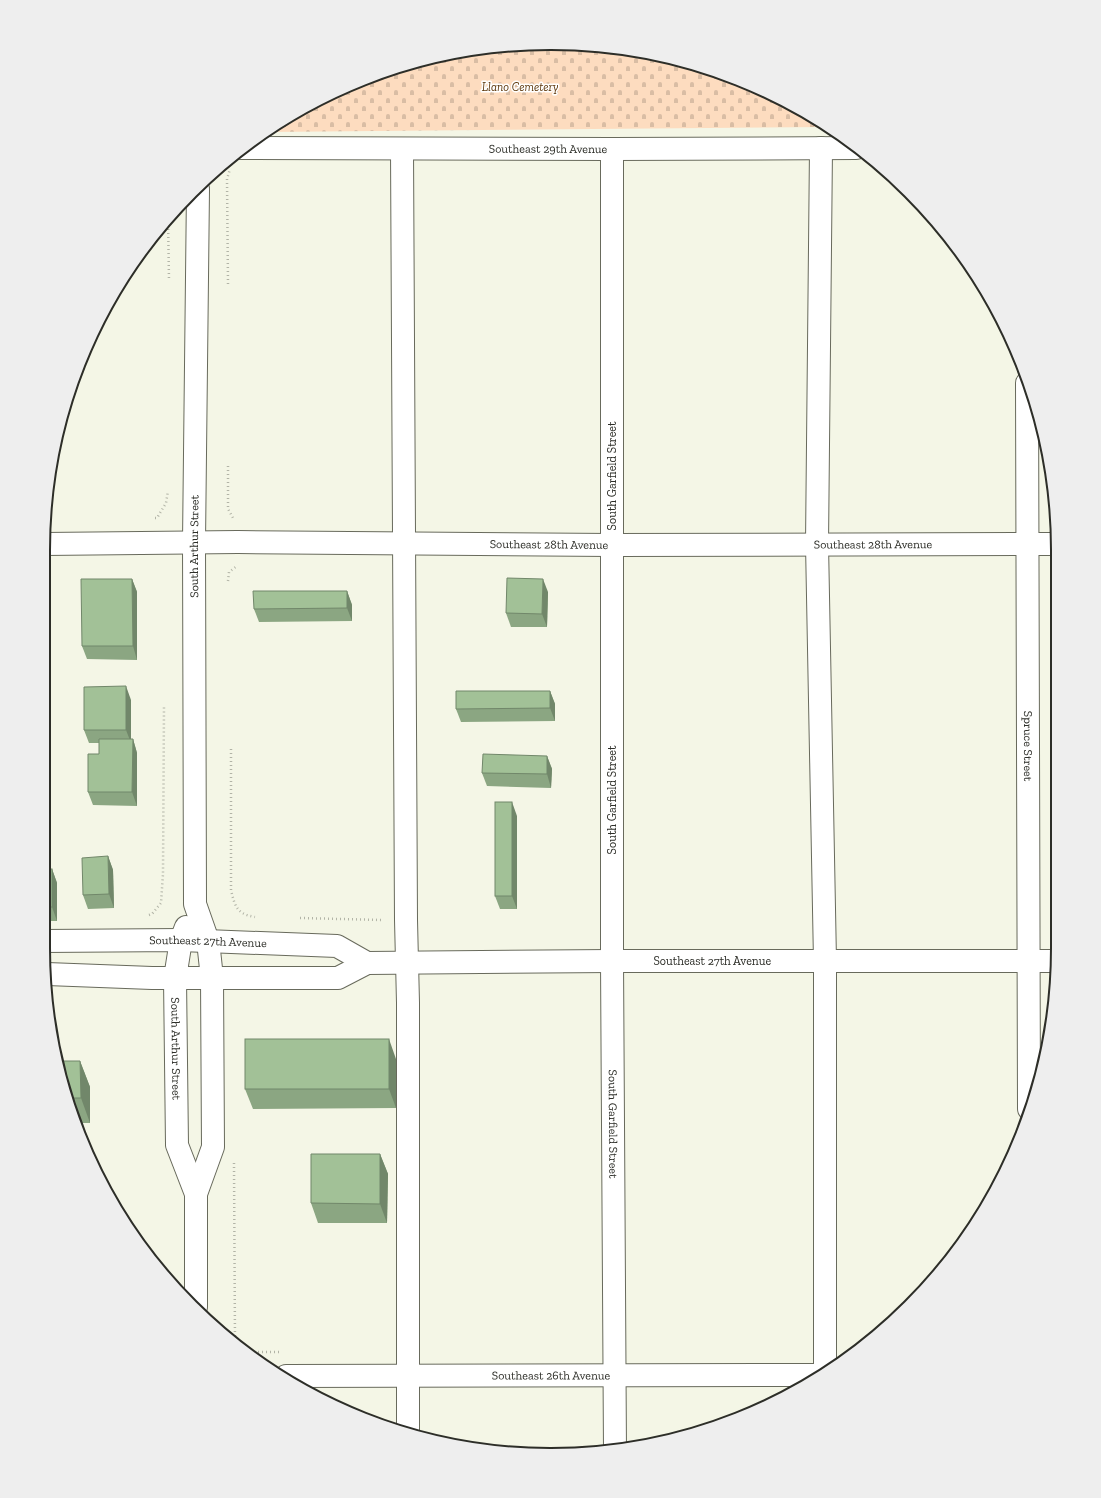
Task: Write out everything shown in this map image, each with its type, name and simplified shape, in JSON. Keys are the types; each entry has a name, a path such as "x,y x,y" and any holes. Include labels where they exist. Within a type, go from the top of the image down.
{"street":[{"path":"821,148 816,544 825,961 825,1366"},
{"name":"Southeast 29th Avenue","path":"241,157 402,149 848,148"},
{"path":"402,149 406,920 408,1003 408,1427"},
{"name":"South Garfield Street","path":"612,149 612,961 615,1444"},
{"name":"South Arthur Street","path":"196,1300 196,1194 213,1147 212,978 208,940 195,904 194,542 198,196"},
{"name":"Spruce Street","path":"1027,400 1029,1092"},
{"name":"Southeast 28th Avenue","path":"50,544 194,542 612,545 1051,544"},
{"name":"South Arthur Street","path":"195,904 181,940 176,978 176,1145 196,1194"},
{"name":"Southeast 27th Avenue","path":"50,941 208,940 337,946 367,963"},
{"name":"Southeast 27th Avenue","path":"51,974 176,978 338,978 367,963 612,961 1051,961"},
{"name":"Southeast 26th Avenue","path":"292,1376 811,1375"}],"path":[{"path":"228,284 227,179 230,169 234,162"},
{"path":"168,227 169,281"},
{"path":"228,466 228,509 232,517 236,519"},
{"path":"228,581 229,572 237,566"},
{"path":"145,917 152,914 161,903 163,874 164,706"},
{"path":"231,749 231,890 234,905 244,915 258,918"},
{"path":"297,918 406,920"},
{"path":"234,1155 235,1336"}],"green space":[{"name":"Llano Cemetery","path":"550,50 616,54 680,67 742,88 772,102 818,127 275,132 300,117 359,88 421,67 485,54"}],"building":[{"path":"507,578 543,579 542,614 506,613"},
{"path":"81,579 132,579 133,646 82,646"},
{"path":"253,591 347,591 347,608 254,609"},
{"path":"126,686 126,730 84,730 84,687"},
{"path":"456,691 550,691 550,708 456,709"},
{"path":"99,739 133,739 132,792 88,792 88,754 99,754"},
{"path":"483,754 547,756 547,774 482,773"},
{"path":"495,802 512,802 512,896 495,896"},
{"path":"108,856 109,894 83,895 82,858"},
{"path":"50,869 52,869 52,907 50,907"},
{"path":"245,1039 389,1039 389,1089 245,1089"},
{"path":"64,1061 80,1061 81,1098 74,1098"},
{"path":"311,1154 380,1154 380,1204 311,1203"}]}
